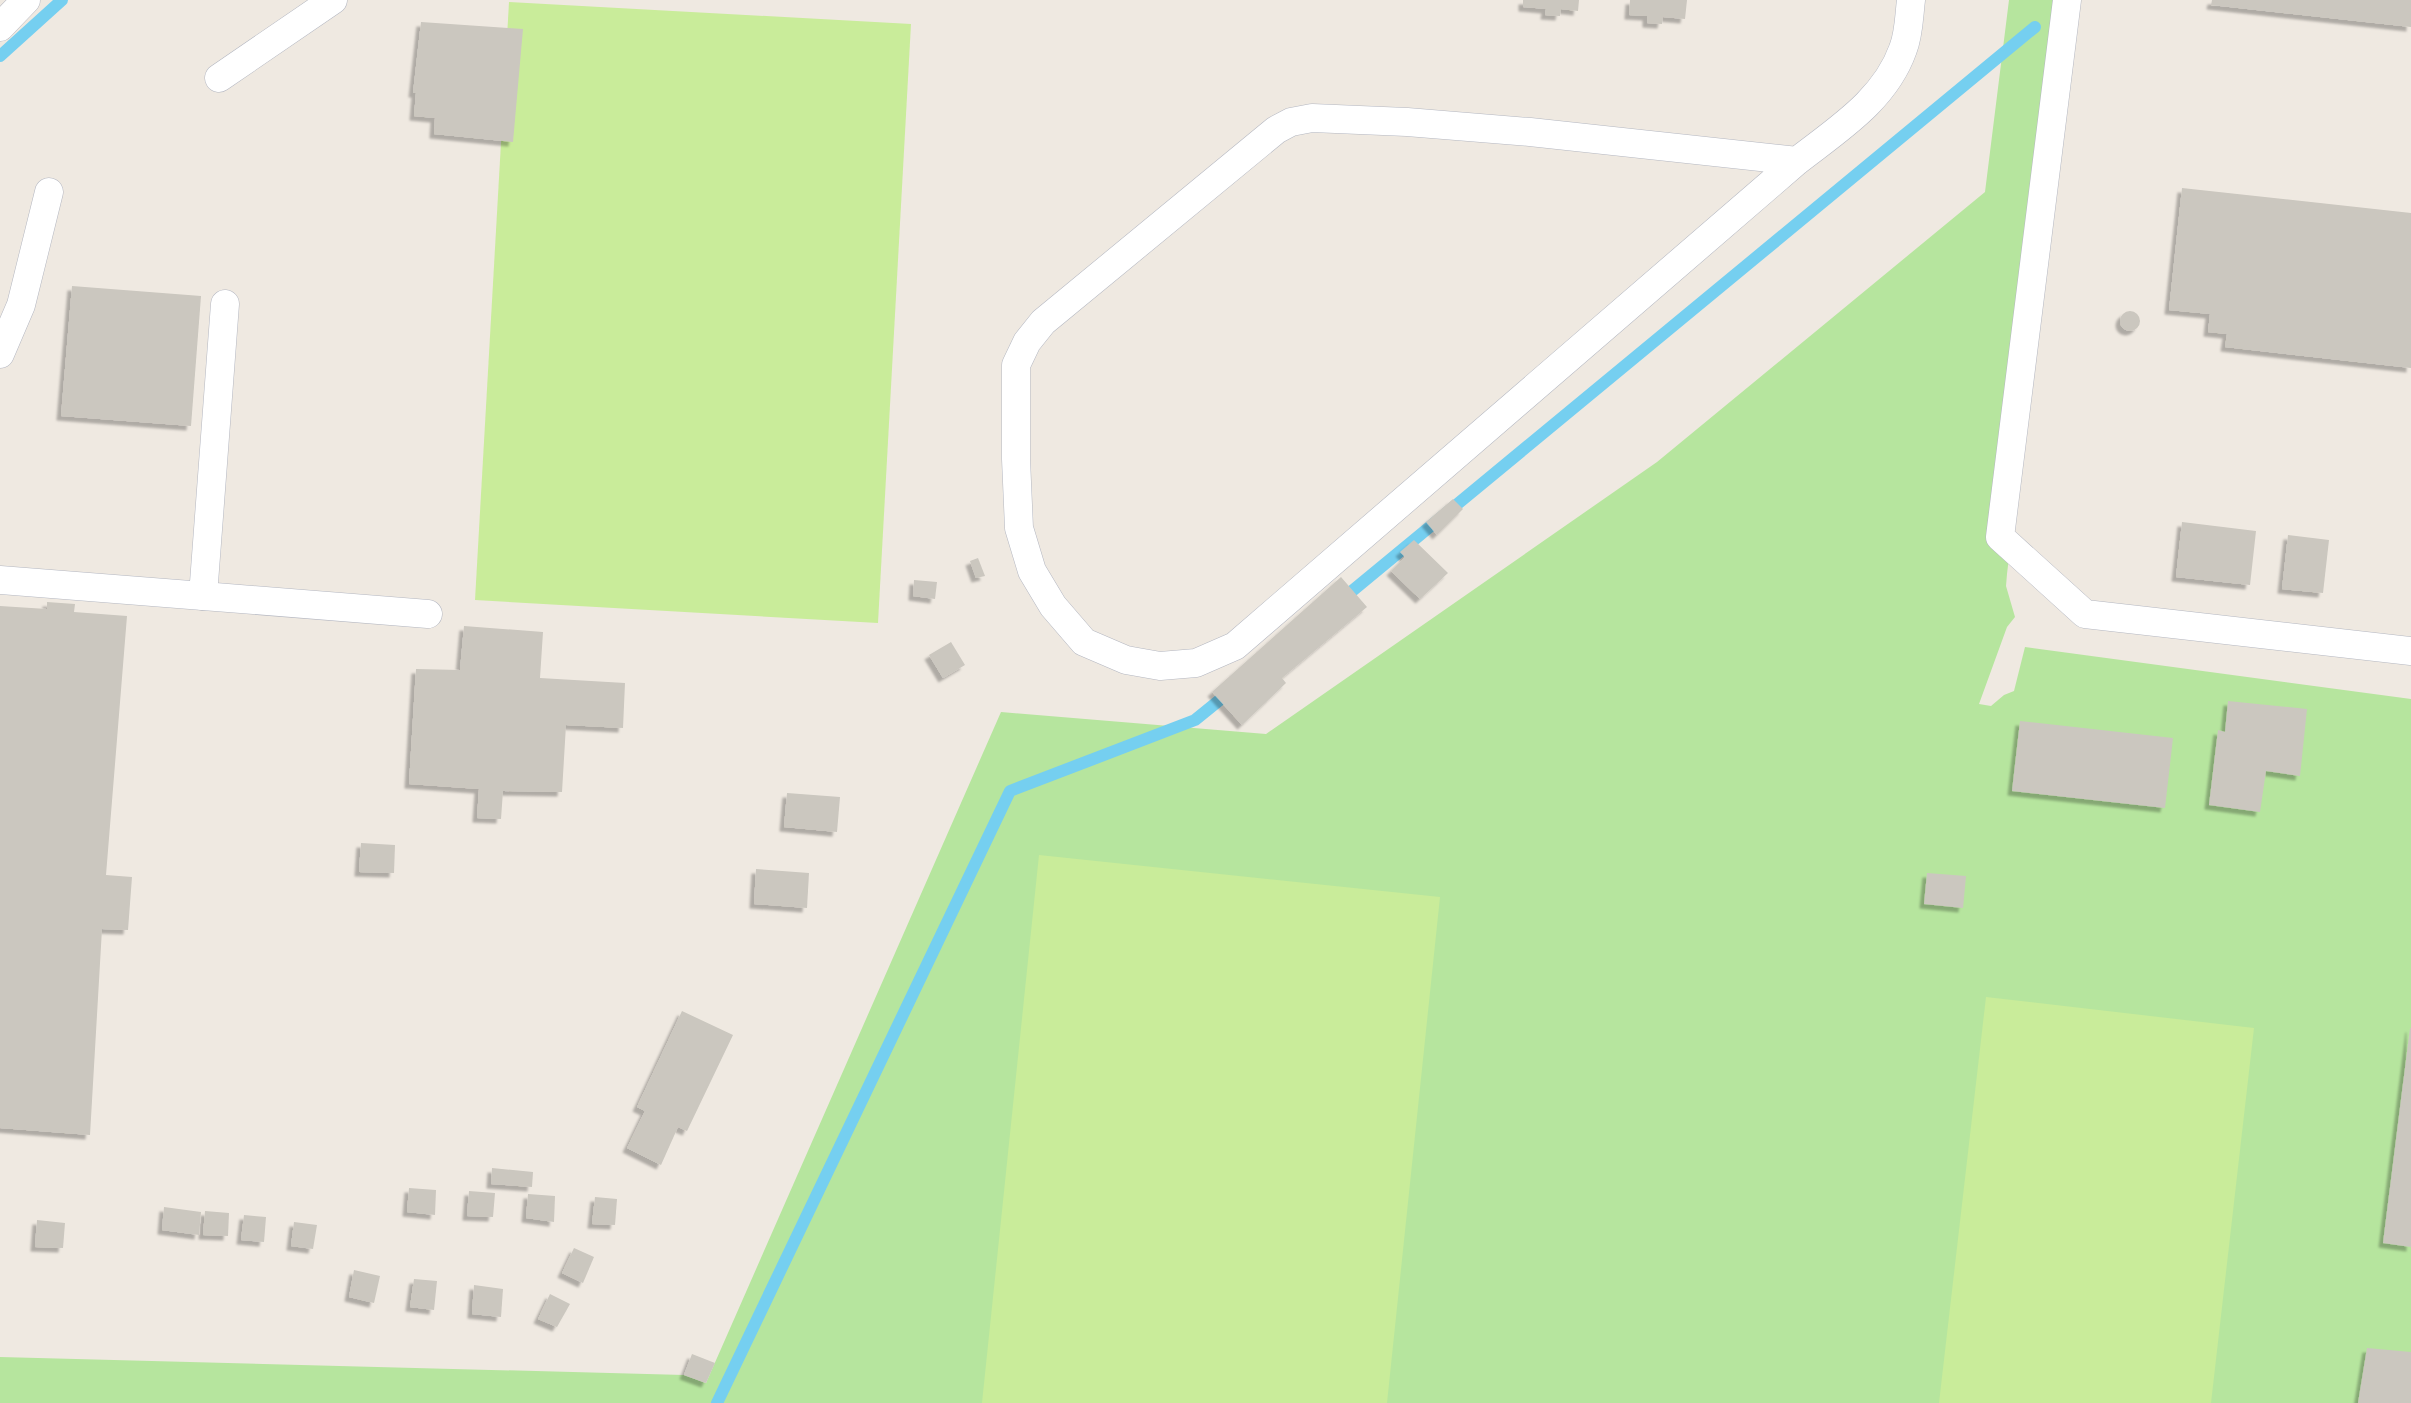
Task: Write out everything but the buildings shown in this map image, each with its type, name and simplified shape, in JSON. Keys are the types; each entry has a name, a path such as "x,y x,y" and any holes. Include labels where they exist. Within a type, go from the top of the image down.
{"street":[{"path":"0,27 26,0"},
{"path":"219,78 333,0"},
{"path":"1797,161 1550,134 1407,122 1312,118 1291,122 1276,130 1043,322 1027,342 1016,366 1016,459 1019,528 1032,570 1053,606 1084,642 1126,660 1160,666 1196,663 1235,646 1797,161 1865,108 1892,77 1904,47 1911,0"},
{"path":"2067,0 2000,537 2085,614 2411,651"},
{"path":"0,354 21,305 49,192"},
{"path":"203,596 225,304"},
{"path":"0,580 428,614"}],"green space":[{"path":"2009,0 2075,0 2007,574 2006,586 2015,617 2007,627 1979,704 1991,706 2004,695 2014,691 2025,647 2411,699 2411,1403 0,1403 0,1357 684,1375 706,1383 1001,712 1266,734 1657,462 1985,192"},
{"path":"509,2 911,24 878,623 475,600"},
{"path":"1039,855 1440,897 1387,1403 982,1403"},
{"path":"1986,997 2254,1028 2211,1403 1939,1403"}],"waterway":[{"path":"0,56 62,0"},
{"path":"1340,601 2035,27"},
{"path":"717,1403 1010,791 1195,720 1232,690"}]}
